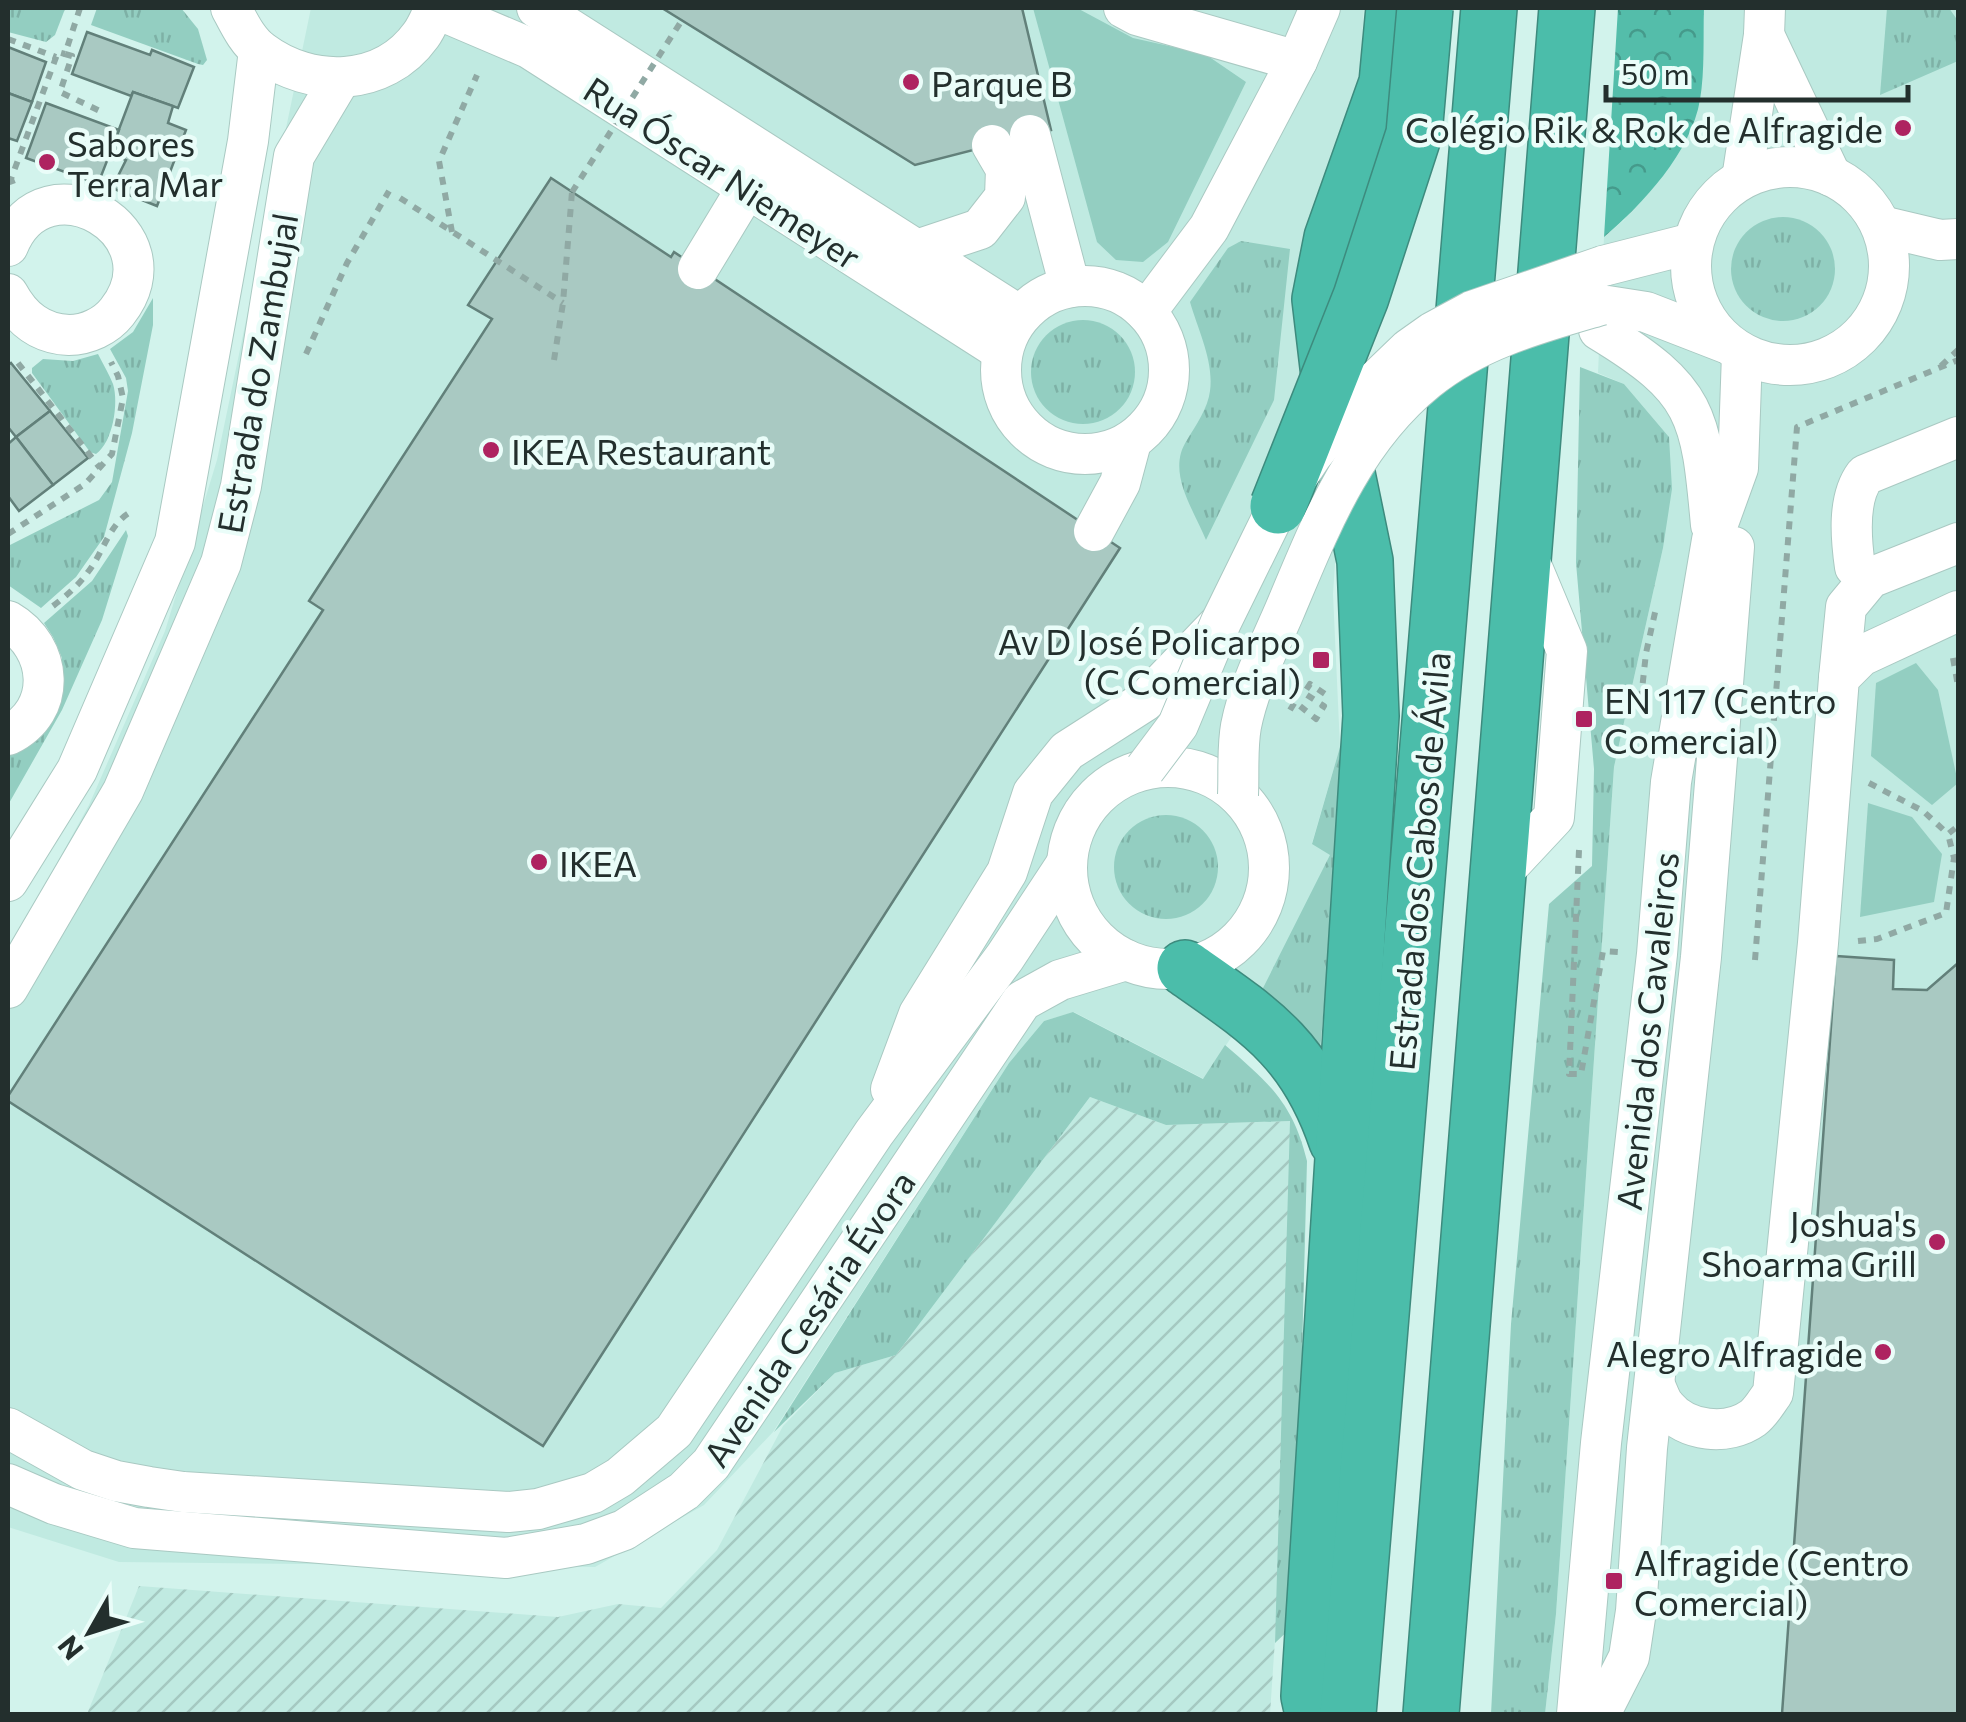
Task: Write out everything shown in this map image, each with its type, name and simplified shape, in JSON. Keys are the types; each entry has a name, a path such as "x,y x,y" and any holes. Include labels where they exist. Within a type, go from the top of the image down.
{"highway":[{"path":"1314,1714 1309,1696 1370,734 1365,561 1332,401 1320,299 1332,238 1387,83 1394,8"},
{"path":"1278,506 1361,297 1414,134 1425,8"},
{"name":"Estrada dos Cabos de Ávila","path":"1348,1714 1489,8"},
{"path":"1431,1714 1567,8"},
{"path":"1185,968 1270,1031 1308,1075 1324,1101 1341,1153"}],"street":[{"path":"231,8 259,50 297,73 340,79 371,72 398,58 420,36 435,8"},
{"name":"Rua Óscar Niemeyer","path":"435,8 529,48 748,188 1011,334"},
{"name":"Rua Óscar Niemeyer","path":"537,8 917,250 1011,334"},
{"path":"1124,8 1298,61"},
{"path":"1146,312 1209,228 1298,61 1320,8"},
{"path":"1764,21 1830,176"},
{"path":"1742,179 1764,21"},
{"name":"Estrada do Zambujal","path":"8,881 77,770 175,542 248,141 259,50"},
{"name":"Estrada do Zambujal","path":"8,988 122,791 221,564 241,486 294,156 340,79"},
{"path":"917,250 980,229 1005,197 1011,140 1070,286"},
{"path":"1145,769 1178,725 1221,622 1278,506 1312,455 1358,398 1409,349 1472,311 1601,300 1646,312 1770,364 1798,366 1826,360 1850,346 1870,326 1884,301 1890,273 1881,226 1852,188 1802,167 1771,168 1742,179 1720,195 1703,217 1693,243 1690,271 1695,298 1708,322 1734,348"},
{"path":"698,269 748,188"},
{"path":"8,294 18,313 34,326 74,335 94,330 118,310 132,280 132,258 124,237 110,220 90,208 68,204 46,208 26,219 9,238"},
{"path":"1881,226 1940,240 1958,238"},
{"path":"1238,795 1240,731 1252,686 1330,503 1363,447 1428,379 1477,346 1601,300 1693,243"},
{"path":"1070,286 1098,286 1124,295 1146,312 1161,332 1169,356 1169,381 1163,405 1150,426 1131,442 1108,452 1083,455 1058,451 1036,440 1018,422 1006,400 1000,376 1011,334 1034,302 1070,286"},
{"path":"1601,300 1644,357 1681,394 1695,420 1704,451 1712,540"},
{"name":"Avenida dos Cavaleiros","path":"1577,1714 1601,1443 1656,954 1671,782 1712,540 1738,468 1734,348"},
{"path":"1870,578 1856,567 1850,539 1856,486 1865,476 1958,437"},
{"path":"1094,532 1120,482 1131,442"},
{"path":"1600,1714 1630,1657 1702,957 1738,468"},
{"path":"1655,1386 1667,1408 1687,1422 1708,1429 1730,1429 1755,1416 1772,1393 1818,943 1846,607 1870,578 1958,543"},
{"path":"1839,678 1860,656 1958,611"},
{"path":"874,1134 919,1014 1006,872 1033,793 1067,751 1145,701 1221,622"},
{"path":"8,735 29,720 40,703 44,683 43,663 35,644 14,625"},
{"path":"1170,767 1195,770 1238,795 1258,821 1268,851 1268,883 1259,914 1240,940 1215,958 1185,968 1155,968 1126,960 1101,944 1082,920 1070,893 1067,863 1082,814 1099,794 1120,778 1145,769 1170,767"},
{"name":"Avenida Cesária Évora","path":"8,1428 83,1470 116,1482 183,1492 508,1512 568,1502 593,1493 648,1456 674,1432 874,1134 1005,957 1067,863"},
{"name":"Avenida Cesária Évora","path":"8,1484 70,1509 134,1528 506,1558 586,1544 624,1530 684,1491 711,1464 1022,1001 1060,980 1126,960"}],"path":[{"path":"12,179 80,8"},
{"path":"554,360 572,192 682,20"},
{"path":"8,39 72,56 60,92 100,111"},
{"path":"452,232 440,161 477,75"},
{"path":"303,360 347,264 389,190"},
{"path":"400,198 563,303"},
{"path":"8,534 85,484 112,454 122,398 118,376 94,330"},
{"path":"1936,370 1958,350"},
{"path":"15,358 100,468"},
{"path":"14,625 73,590 100,554 116,521 130,513"},
{"path":"1277,711 1287,714 1295,702 1316,718 1324,706 1304,692 1310,684 1332,700"},
{"path":"1818,943 1877,940 1946,914 1954,858 1948,834 1923,812 1874,783 1832,781"},
{"path":"1948,834 1958,826"},
{"path":"1579,838 1569,1074 1581,1074 1603,950 1618,952"}],"shaded area":[{"path":"311,8 1364,8 1360,71 1393,115 1357,228 1333,594 1340,747 1312,843 1331,855 1272,975 1204,1079 1074,1012 1044,1021 1009,1063 773,1432 704,1505 595,1567 119,1562 8,1527 8,952 89,805 165,631 217,460"},
{"path":"1704,8 1958,8 1958,1714 1545,1714 1556,1614 1614,767 1663,548 1669,437 1624,384 1598,373 1604,237 1624,220 1700,103"},
{"path":"1090,1097 1166,1125 1291,1121 1293,1371 1270,1714 87,1714 139,1586 558,1617 618,1604 661,1608 717,1550 783,1426 835,1373 896,1355"}],"green space":[{"path":"8,8 65,9 55,35 46,42 8,32"},
{"path":"97,8 181,8 198,29 207,60 198,64 91,25"},
{"path":"1033,8 1077,8 1133,38 1205,54 1246,82 1168,242 1143,262 1116,260 1097,242"},
{"path":"1618,8 1704,8 1703,77 1695,119 1676,157 1649,193 1604,237"},
{"path":"1887,8 1949,8 1958,21 1958,61 1880,95"},
{"path":"1783,217 1803,221 1820,232 1831,249 1835,269 1831,289 1820,306 1803,317 1783,321 1763,317 1746,306 1735,289 1731,269 1735,249 1746,232 1763,221"},
{"path":"1241,241 1290,249 1274,400 1206,540 1184,490 1179,465 1181,452 1204,410 1211,380 1208,357 1190,302 1228,248"},
{"path":"153,298 153,325 132,433 104,537 76,577 41,608 8,585 8,546 99,500 112,482 128,391 126,378 110,349 133,332"},
{"path":"1083,320 1103,324 1120,335 1131,352 1135,372 1131,392 1120,409 1103,420 1083,424 1063,420 1046,409 1035,392 1031,372 1035,352 1046,335 1063,324"},
{"path":"98,354 113,384 115,401 107,441 96,454 90,452 32,368 43,359 73,361"},
{"path":"1580,367 1624,384 1669,437 1672,489 1663,548 1614,767 1556,1614 1545,1714 1491,1714 1511,1324 1549,904 1592,866 1594,769 1576,563"},
{"path":"126,530 128,536 102,620 62,710 8,805 8,755 24,748 61,679 62,658 44,623 92,581"},
{"path":"1916,663 1938,690 1958,783 1932,805 1871,756 1876,683"},
{"path":"1340,747 1347,748 1319,1063 1262,990 1330,855 1312,844"},
{"path":"1868,803 1912,817 1942,854 1934,902 1860,917"},
{"path":"1166,815 1186,819 1203,830 1214,847 1218,867 1214,887 1203,904 1186,915 1166,919 1146,915 1129,904 1118,887 1114,867 1118,847 1129,830 1146,819"},
{"path":"1073,1012 1203,1079 1225,1045 1277,1096 1301,1141 1307,1161 1295,1624 1275,1643 1290,1121 1166,1125 1090,1097 896,1355 835,1373 774,1432 1009,1063 1044,1021"}],"building":[{"name":"Parque B","path":"662,8 1022,8 1051,130 915,165"},
{"path":"87,32 150,55 152,50 194,67 178,108 72,74"},
{"path":"8,47 46,62 32,102 8,93"},
{"path":"133,92 173,106 168,123 186,130 157,206 112,188 126,160 110,153"},
{"path":"8,93 32,102 17,141 8,138"},
{"path":"46,103 119,130 98,184 26,158"},
{"name":"IKEA","path":"551,178 671,257 674,252 1120,548 543,1446 8,1101 8,1096 323,610 309,601 492,319 468,305"},
{"path":"11,363 50,411 16,437 8,427"},
{"path":"50,411 88,458 53,485 16,437"},
{"path":"16,437 53,485 19,511 8,496 8,444"},
{"name":"Alegro Alfragide","path":"1836,956 1894,960 1893,989 1927,990 1958,963 1958,1714 1782,1714"}],"place":[{"name":"Parque B","path":"911,82"},
{"name":"Colégio Rik & Rok de Alfragide","path":"1903,128"},
{"name":"Sabores Terra Mar","path":"47,162"},
{"name":"IKEA Restaurant","path":"491,450"},
{"name":"Av D José Policarpo (C Comercial)","path":"1321,660"},
{"name":"EN 117 (Centro Comercial)","path":"1584,719"},
{"name":"IKEA","path":"539,862"},
{"name":"Joshua's Shoarma Grill","path":"1937,1242"},
{"name":"Alegro Alfragide","path":"1883,1352"},
{"name":"Alfragide (Centro Comercial)","path":"1614,1581"}]}
